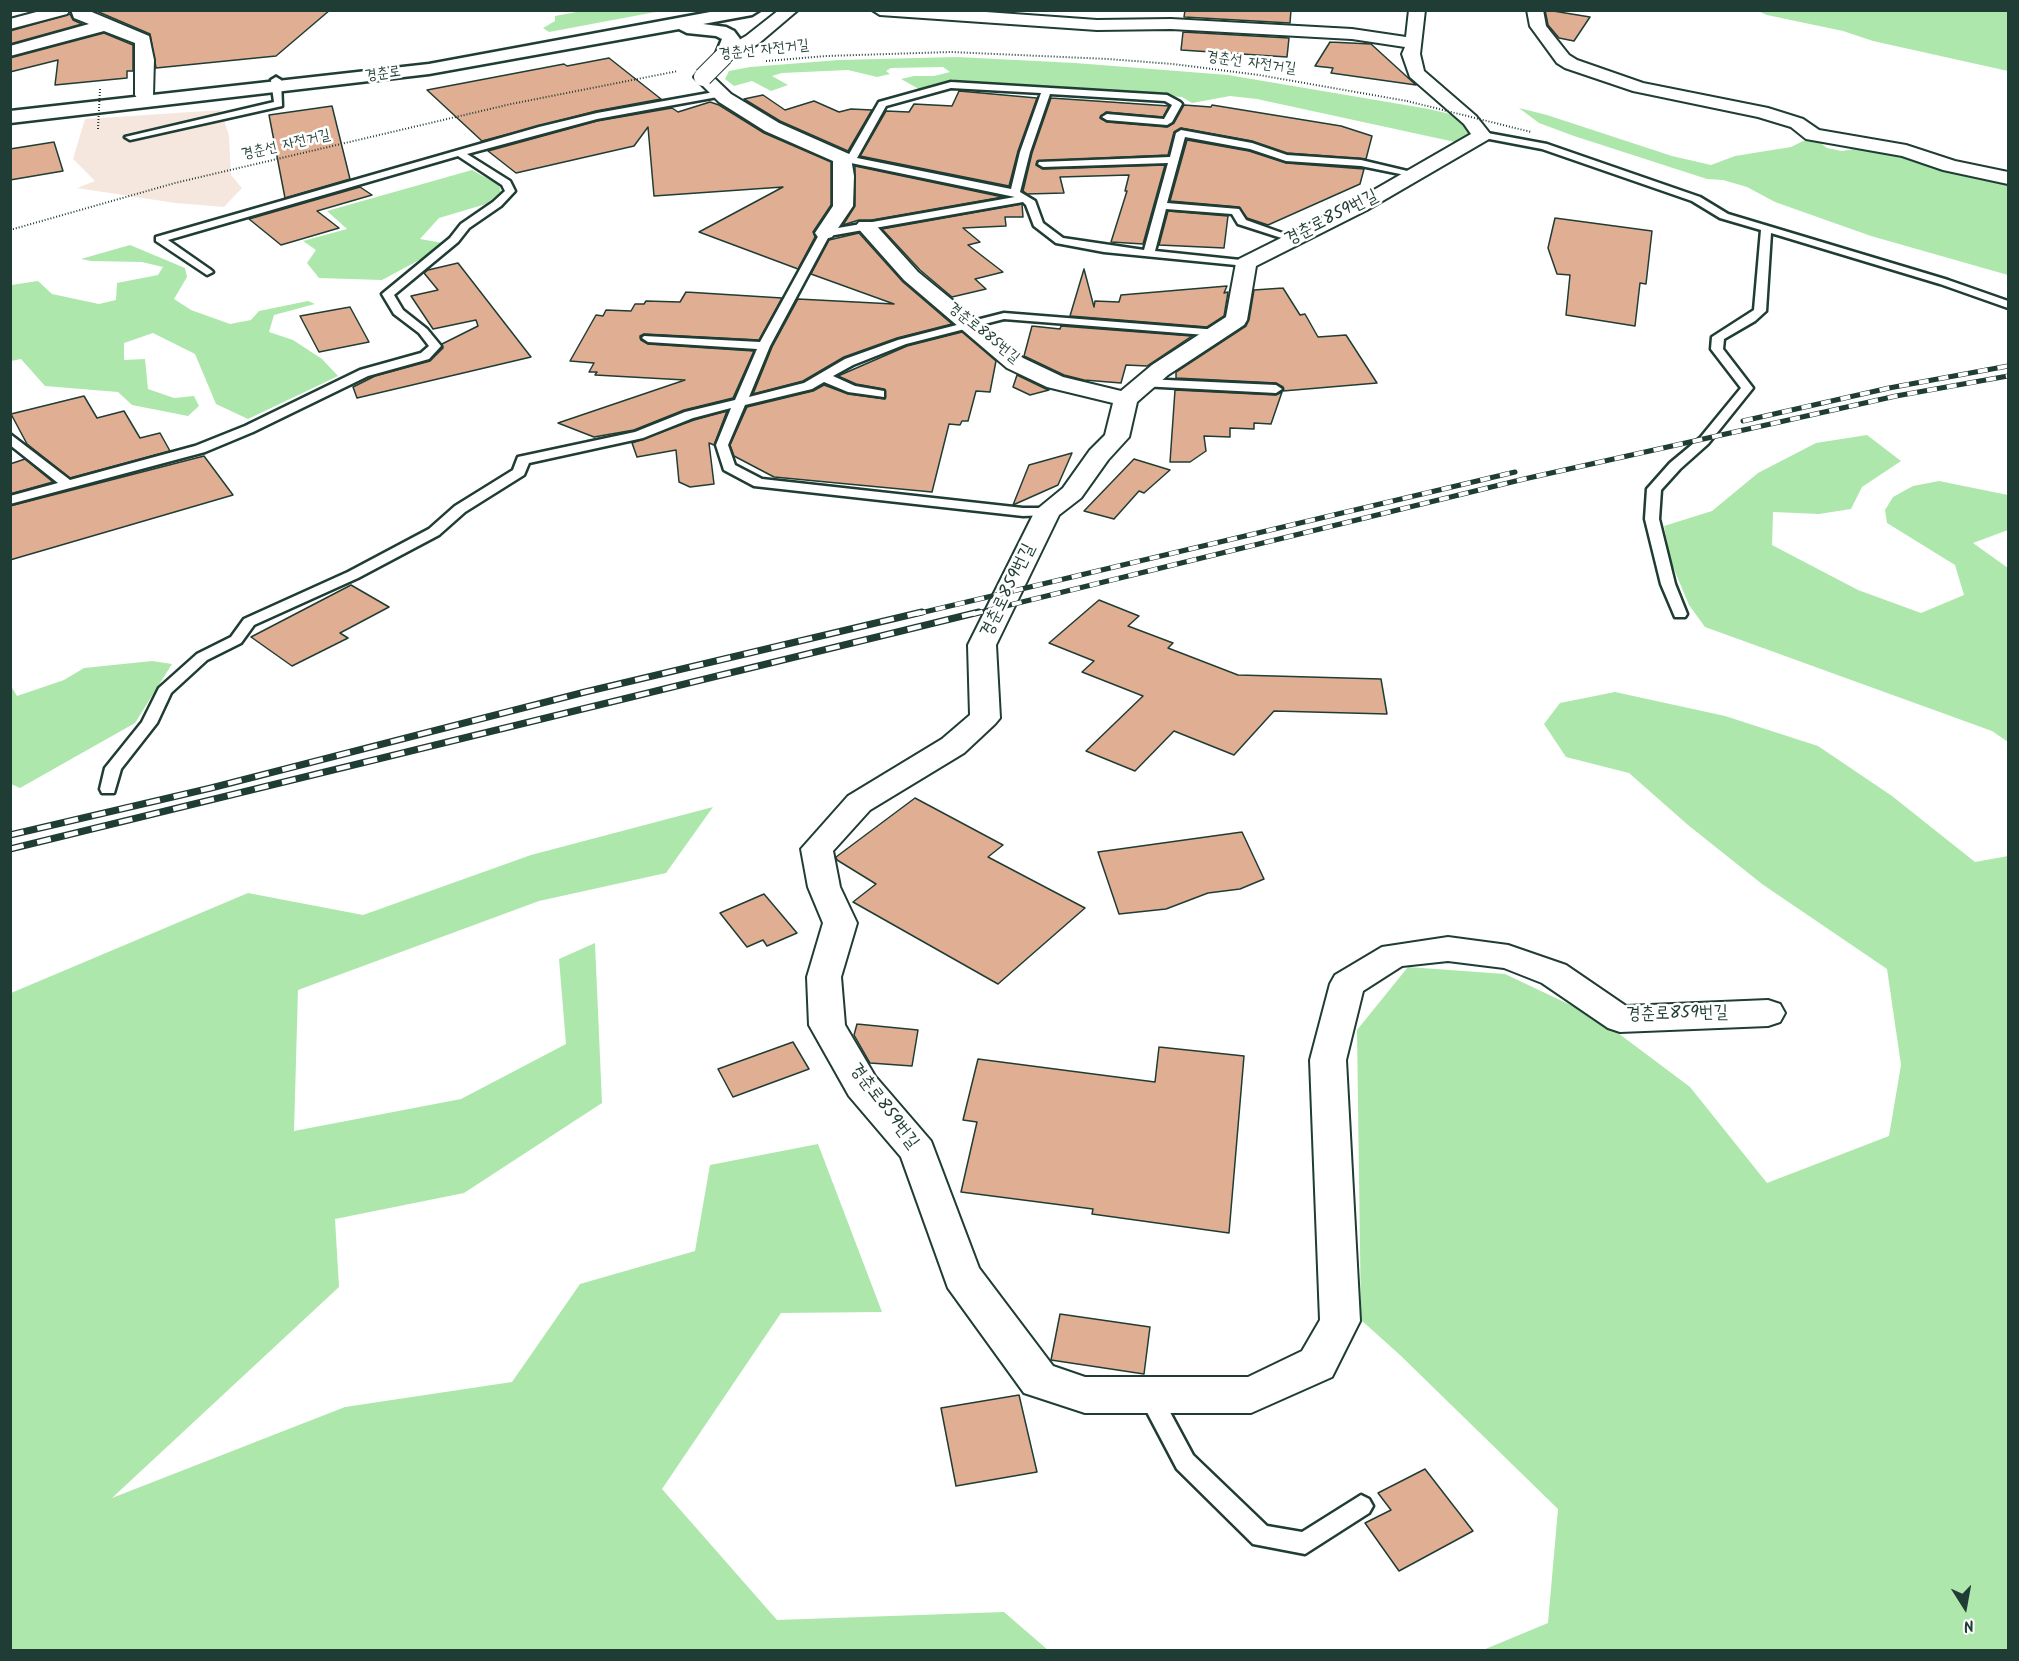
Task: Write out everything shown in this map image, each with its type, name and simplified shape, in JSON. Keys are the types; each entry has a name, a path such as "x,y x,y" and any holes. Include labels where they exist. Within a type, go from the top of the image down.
{"street":[{"path":"79,10 80,15 143,40 144,95"},
{"name":"경춘로","path":"10,119 277,84 508,48 709,10"},
{"name":"경춘로","path":"10,109 429,69 752,10"},
{"path":"790,10 752,40 724,56 703,77 720,94 772,128 847,159 843,206 825,233"},
{"path":"880,10 1097,25 1171,24 1352,34 1414,43"},
{"path":"1417,10 1411,54 1416,73 1470,120 1482,135"},
{"path":"1535,10 1538,26 1563,59 1571,64 1639,87 1762,112 1797,123 1813,135 1906,151 1950,166 2008,178"},
{"path":"10,24 61,11"},
{"path":"10,51 105,25"},
{"path":"658,27 720,31 728,34 731,39 724,56"},
{"name":"경춘로859번길","path":"1246,263 1360,206 1482,135"},
{"name":"경춘로885번길","path":"866,226 911,276 1015,363 1055,382 1096,390 1135,391"},
{"path":"1135,391 1236,321 1246,263"},
{"name":"경춘로859번길","path":"1135,391 1117,437 1099,455 1072,493 1048,511 982,645 985,718 953,746 859,803 817,849 824,887 840,923 824,977 827,1025 862,1086 918,1151 962,1276 1039,1380 1085,1395 1251,1395 1317,1364 1340,1321 1329,1060 1347,984 1394,955 1448,949 1508,957 1554,974 1620,1018 1768,1013"}],"lane":[{"path":"130,137 279,104 277,84"},
{"path":"1107,117 1167,122 1177,104 1167,98 951,85 882,104 847,159 1020,196 1031,203 1038,224 1060,241 1104,249 1246,263"},
{"path":"1020,196 1025,152 1046,91"},
{"path":"207,272 160,239 284,205 380,174 492,142 597,116 720,94"},
{"path":"1149,253 1181,133 1252,146 1286,158 1361,164 1415,174"},
{"path":"1482,135 1544,146 1696,199 1724,216 1944,282 2008,305"},
{"path":"10,501 200,449 249,429 364,373 425,356 435,346 423,331 398,312 388,294 454,240 465,226 497,204 510,191 506,183 459,153"},
{"path":"1043,164 1174,160"},
{"path":"1020,196 825,233 764,346 722,445 729,467 759,483 1023,512 1048,511"},
{"path":"1161,206 1235,211 1242,222 1294,239"},
{"path":"1680,614 1668,584 1652,519 1654,489 1675,466 1704,441 1747,388 1718,350 1718,337 1760,312 1766,228"},
{"path":"108,789 113,768 149,723 164,691 202,657 236,640 249,622 353,575 434,532 460,509 519,472 523,460 639,435 689,415 808,386 849,362 902,342 1005,315 1218,333"},
{"path":"648,338 764,346"},
{"path":"824,377 852,388 880,394"},
{"path":"1135,391 1276,389"},
{"path":"10,438 67,484"},
{"path":"1149,1395 1185,1462 1260,1536 1305,1543 1361,1506"}],"path":[{"name":"경춘선 자전거길","path":"766,61 826,56 951,52 1173,64 1259,75 1407,101 1531,132"},
{"name":"경춘선 자전거길","path":"10,230 210,174 560,93 683,71"},
{"path":"98,129 100,89"}],"shaded area":[{"path":"221,110 229,136 231,175 242,188 224,207 175,203 77,188 95,181 73,159 85,119"}],"green space":[{"path":"587,10 661,11 549,32 543,28 555,21 555,16"},
{"path":"1758,11 2008,11 2008,71 1873,41 1843,31 1767,15"},
{"path":"957,57 1075,63 1228,75 1429,109 1462,117 1471,133 1455,142 1257,99 1230,96 1192,103 1182,97 948,81 919,89 901,79 950,72 943,67 891,68 886,71 890,74 877,77 848,70 782,73 772,76 788,85 771,91 752,81 734,86 725,79 729,71 750,67 839,60"},
{"path":"1519,108 1672,156 1711,165 1735,156 1791,147 1803,141 1818,141 1827,148 1842,151 1861,148 2008,181 2008,275 1871,236 1775,202 1747,187 1723,180 1707,179 1574,136 1539,123"},
{"path":"472,170 499,185 501,192 486,204 439,218 420,239 443,243 423,258 382,280 319,278 307,263 316,250 303,241 347,229 327,211"},
{"path":"130,245 185,268 187,277 174,299 191,310 230,324 251,320 259,311 308,301 315,304 274,315 269,332 293,340 322,359 338,376 248,419 216,404 195,354 153,333 124,343 124,360 145,359 148,389 174,398 194,396 199,406 188,416 132,405 118,392 45,386 21,359 11,361 11,285 38,281 52,294 99,304 116,300 117,283 158,275 163,267 142,262 81,259"},
{"path":"1867,435 1901,461 1862,487 1851,509 1819,514 1773,512 1772,545 1858,590 1921,613 1964,595 1955,565 1887,523 1885,510 1893,497 1913,486 1939,481 2008,495 2008,530 1973,543 2008,568 2008,742 1992,731 1705,627 1689,605 1671,562 1664,526 1712,511 1758,473 1816,443"},
{"path":"152,661 172,664 135,723 20,788 11,784 11,686 17,696 64,680 84,668"},
{"path":"1615,692 1725,716 1818,746 1892,796 1975,862 2008,856 2008,1650 1483,1650 1548,1623 1558,1509 1361,1320 1357,1030 1408,967 1505,974 1598,1018 1690,1087 1767,1183 1889,1136 1901,1065 1887,969 1762,884 1688,825 1629,773 1566,757 1544,724 1560,703"},
{"path":"713,807 666,873 539,901 298,990 294,1131 461,1099 566,1044 559,959 595,943 602,1103 464,1193 335,1219 339,1287 112,1498 345,1407 512,1382 580,1284 695,1251 710,1165 818,1144 882,1312 781,1313 662,1489 777,1620 1004,1612 1048,1650 11,1650 11,993 248,893 363,915 531,855"}],"building":[{"path":"94,10 330,10 276,56 156,68 150,34"},
{"path":"1185,10 1291,10 1290,23 1184,17"},
{"path":"1545,10 1590,17 1574,41 1559,38 1548,25"},
{"path":"70,14 73,20 82,24 10,44 10,31"},
{"path":"1183,32 1289,38 1287,57 1181,50"},
{"path":"104,33 133,45 133,71 127,71 127,78 55,85 58,60 10,72 10,58"},
{"path":"1330,42 1371,44 1416,85 1331,73 1333,68 1315,66"},
{"path":"609,58 661,99 596,111 482,141 427,90 564,64 567,66"},
{"path":"959,91 1037,98 1018,151 1009,186 860,156 886,111 909,112 914,104 952,106"},
{"path":"763,95 785,110 814,101 839,112 851,109 872,110 848,151 780,121 744,99"},
{"path":"1051,98 1169,106 1163,117 1106,112 1100,118 1107,122 1167,127 1174,123 1184,105 1211,107 1212,105 1341,126 1372,136 1366,159 1287,153 1252,141 1181,128 1174,132 1168,155 1037,161 1036,165 1043,169 1165,165 1143,244 1111,242 1127,191 1125,191 1129,175 1060,177 1064,193 1027,194 1023,191 1032,153"},
{"path":"710,102 719,105 764,133 831,162 831,205 813,232 815,237 798,269 699,232 783,187 654,196 648,127 634,146 516,173 488,151 597,121 672,108 678,112"},
{"path":"332,106 350,179 285,198 269,115"},
{"path":"1187,140 1249,151 1286,163 1364,169 1360,184 1268,225 1247,218 1239,207 1170,201"},
{"path":"54,142 63,171 10,180 10,149"},
{"path":"855,166 1003,197 872,220 859,220 843,225 855,206"},
{"path":"360,187 372,195 317,211 339,228 281,245 249,219"},
{"path":"1022,204 1023,217 1005,217 1006,226 963,228 980,242 968,245 1003,272 975,279 986,289 952,297 920,270 882,229"},
{"path":"1168,211 1228,216 1224,248 1159,245"},
{"path":"1555,218 1652,231 1646,284 1640,283 1635,326 1566,315 1570,275 1557,274 1548,248"},
{"path":"859,233 903,282 952,324 897,338 844,357 803,381 753,394 772,347 798,299 894,304 811,274 829,240"},
{"path":"458,263 531,357 357,398 353,387 375,376 430,361 443,348 442,344 478,326 476,320 433,329 411,296 438,290 424,273 428,270"},
{"path":"1084,269 1094,307 1095,301 1119,302 1121,295 1227,286 1224,293 1228,292 1224,316 1207,327 1070,316"},
{"path":"1283,288 1300,315 1305,314 1318,337 1346,335 1377,383 1283,391 1283,387 1276,383 1176,378 1176,372 1246,326 1254,290"},
{"path":"686,292 782,298 759,340 644,334 640,336 641,340 648,344 754,351 733,398 684,410 634,430 594,437 558,423 685,380 595,375 597,372 589,372 594,363 570,361 596,315 603,316 606,310 631,311 635,304 644,304 646,301 680,302"},
{"path":"350,307 369,342 319,352 300,316"},
{"path":"1032,326 1060,329 1061,326 1192,336 1147,366 1126,365 1121,383 1084,380 1064,375 1024,356"},
{"path":"962,332 996,361 990,392 976,391 968,421 962,421 960,425 949,424 932,492 774,477 734,456 730,445 747,407 813,391 824,385 848,394 885,399 884,389 856,384 838,376 907,346"},
{"path":"1017,375 1049,390 1030,395 1013,387"},
{"path":"1175,390 1276,395 1282,392 1271,424 1254,423 1254,429 1230,428 1230,437 1204,436 1206,451 1190,462 1170,462"},
{"path":"84,396 97,418 124,411 140,438 160,433 170,451 70,478 27,444 11,414"},
{"path":"727,411 714,445 709,443 714,484 690,487 679,482 676,450 637,457 632,443 694,420"},
{"path":"1072,453 1058,485 1013,505 1029,465"},
{"path":"204,456 233,495 10,560 10,506"},
{"path":"25,459 53,482 10,494 10,464"},
{"path":"1134,459 1170,470 1144,493 1139,491 1114,519 1084,511"},
{"path":"351,585 389,607 340,633 348,638 292,666 251,637"},
{"path":"1099,600 1139,616 1128,626 1173,643 1168,648 1238,675 1381,679 1387,714 1274,711 1234,755 1174,731 1135,771 1086,751 1143,696 1082,672 1094,661 1049,643"},
{"path":"915,798 1003,845 988,857 1085,908 998,984 853,902 876,884 837,860 836,857"},
{"path":"1242,832 1264,879 1240,889 1208,893 1166,909 1119,914 1098,852"},
{"path":"764,894 797,933 767,946 763,940 747,947 720,913"},
{"path":"857,1024 918,1030 912,1066 870,1063 854,1035"},
{"path":"793,1042 809,1069 733,1097 718,1069"},
{"path":"1159,1047 1244,1056 1229,1233 1092,1214 1093,1209 961,1192 977,1122 963,1120 978,1059 1155,1082"},
{"path":"1060,1314 1150,1327 1144,1374 1051,1360"},
{"path":"1019,1395 1037,1472 956,1486 941,1408"},
{"path":"1425,1469 1473,1531 1399,1571 1365,1523 1391,1510 1378,1493"}],"railway":[{"path":"1743,421 1889,388 2008,366"},
{"path":"973,614 1524,479 1896,396 2008,376"},
{"path":"916,614 1515,472"},
{"path":"10,835 211,788 585,692 922,612"},
{"path":"10,849 979,612"}]}
